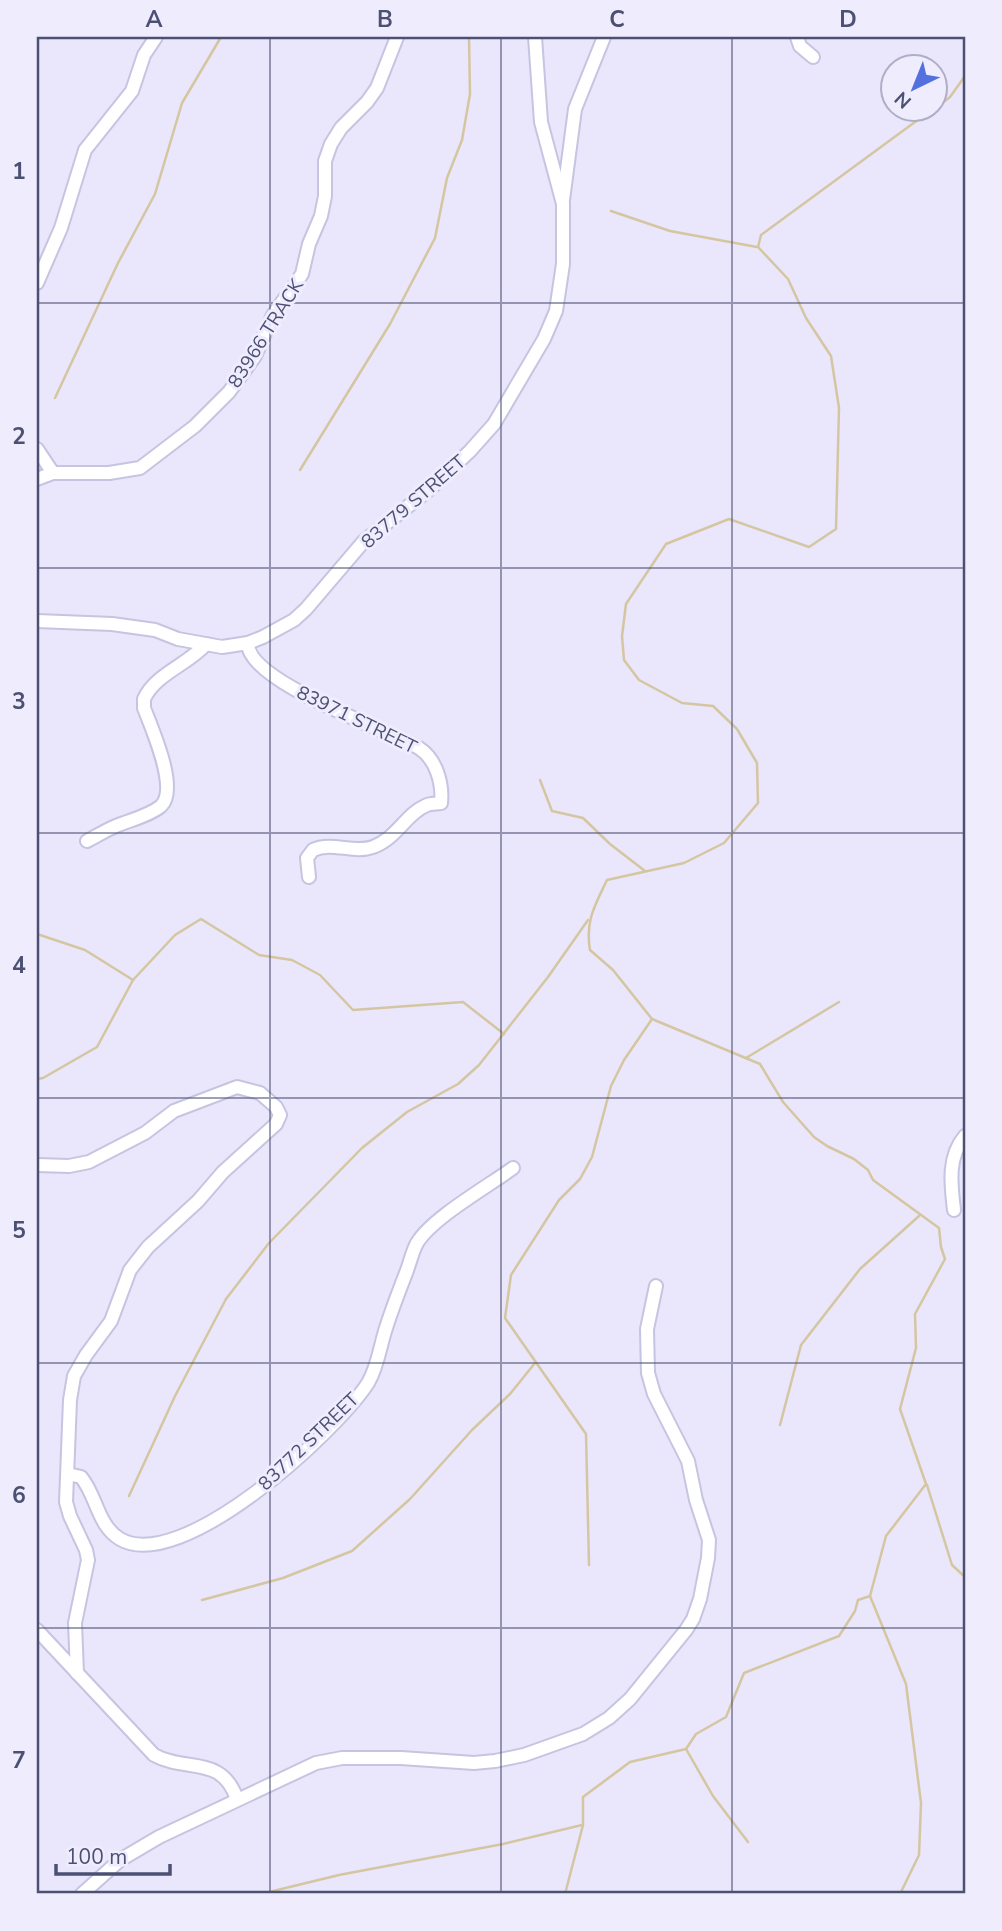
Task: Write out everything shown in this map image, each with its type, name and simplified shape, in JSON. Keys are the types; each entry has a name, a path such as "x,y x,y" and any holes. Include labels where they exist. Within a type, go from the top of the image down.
{"street":[{"path":"37,283 61,228 85,150 132,91 144,55 156,37"},
{"name":"83966 TRACK","path":"37,479 53,473 109,473 140,468 195,426 229,392 255,356 273,315 302,274 309,244 321,216 325,196 325,162 331,144 341,128 377,88 397,37"},
{"name":"83779 STREET","path":"37,621 111,624 155,630 178,639 222,646 248,643 294,620 364,541 440,480 494,424 556,311 563,264 563,204 541,122 535,37"},
{"path":"563,204 575,109 604,37"},
{"path":"797,37 800,46 813,57"},
{"path":"37,449 53,473"},
{"name":"83971 STREET","path":"248,643 252,656 271,675 308,697 419,748 430,757 436,770 441,803 424,806 396,834 373,847 325,847 313,850 307,858 309,877"},
{"path":"87,841 155,810 164,803 167,797 164,768 144,708 144,699 161,680 200,652 206,644"},
{"path":"37,1165 69,1166 89,1161 145,1133 174,1111 237,1087 260,1093 276,1107 280,1115 276,1124 223,1172 198,1201 133,1264 111,1321 74,1376 71,1392 67,1508 88,1560 75,1623 77,1673"},
{"path":"954,1210 951,1167 965,1136"},
{"name":"83772 STREET","path":"68,1474 81,1477 108,1529 132,1545 144,1546 175,1539 224,1515 279,1473 344,1413 376,1368 386,1328 417,1244 439,1221 513,1168"},
{"path":"82,1894 113,1866 150,1842 237,1799 326,1760 401,1758 474,1763 516,1757 583,1734 630,1699 691,1624 697,1610 709,1545 688,1461 654,1394 648,1373 647,1329 656,1286"},
{"path":"37,1630 154,1755 171,1762 213,1769 228,1780 237,1799"}],"waterway":[{"path":"55,398 118,263 155,194 182,103 221,37"},
{"path":"300,470 390,324 435,238 447,178 462,140 470,94 469,37"},
{"path":"950,97 965,76"},
{"path":"565,1894 583,1825 583,1797 630,1762 686,1749 696,1734 726,1717 744,1673 839,1636 855,1611 858,1600 870,1596 886,1536 926,1484 900,1409 916,1348 915,1314 945,1259 939,1228 873,1180 868,1170 854,1159 814,1137 783,1102 760,1064 652,1019 613,970 590,950 589,940 592,914 607,880 684,863 724,843 758,803 757,763 737,729 713,706 682,703 639,680 624,660 622,636 626,604 666,544 729,519 809,547 836,529 839,408 831,356 806,318 788,279 758,247 761,235 915,122"},
{"path":"611,211 670,231 757,247"},
{"path":"540,780 552,811 583,818 610,844 645,871"},
{"path":"37,1079 97,1047 133,980 175,935 201,919 259,955 292,960 320,975 353,1010 463,1002 504,1034"},
{"path":"129,1496 175,1396 226,1299 269,1243 362,1148 407,1112 458,1084 479,1065 548,977 588,920"},
{"path":"37,934 85,950 133,980"},
{"path":"746,1058 839,1002"},
{"path":"589,1565 586,1434 505,1318 511,1275 559,1200 580,1179 592,1157 611,1086 624,1060 652,1019"},
{"path":"780,1425 801,1345 860,1269 919,1216"},
{"path":"202,1600 283,1578 352,1551 410,1499 472,1430 510,1394 535,1363"},
{"path":"927,1485 952,1565 965,1577"},
{"path":"870,1596 906,1684 921,1803 919,1855 900,1894"},
{"path":"686,1749 713,1796 748,1842"},
{"path":"261,1894 339,1875 503,1844 582,1825"}]}
